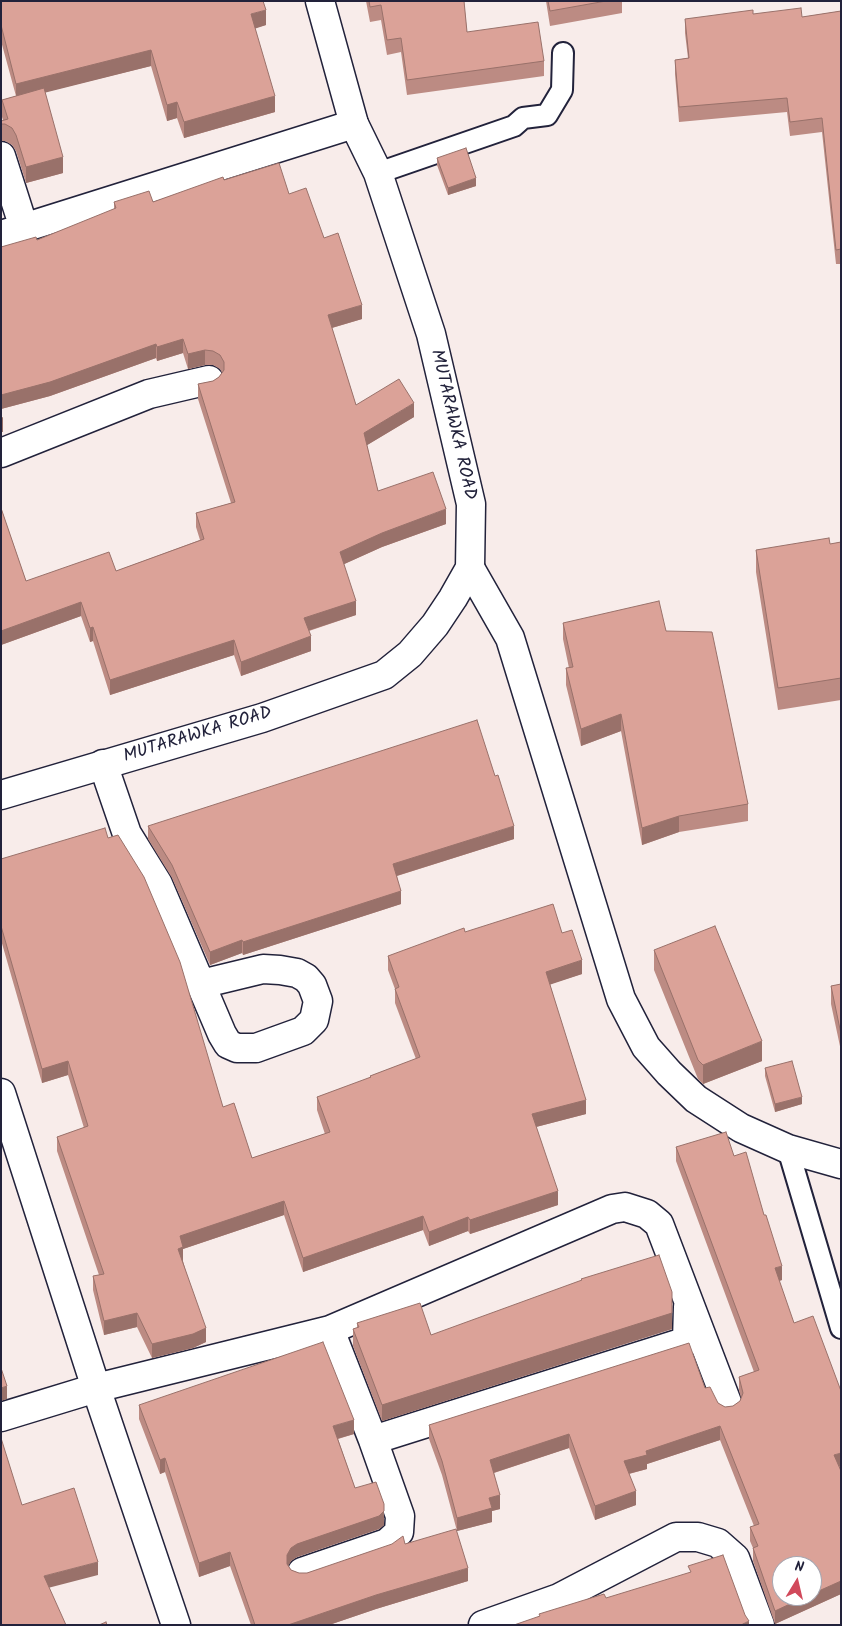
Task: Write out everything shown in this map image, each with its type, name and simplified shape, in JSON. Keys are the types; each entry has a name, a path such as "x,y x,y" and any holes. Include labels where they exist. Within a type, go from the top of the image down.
{"street":[{"name":"MUTARAWKA ROAD","path":"1,795 262,718 384,675 410,654 435,625 470,568 471,504 431,334 378,172 354,124 320,1"},
{"path":"1,156 12,231 354,124"},
{"path":"1,453 149,394 209,380"},
{"path":"470,568 510,638 621,999 646,1047 696,1099 741,1128 788,1149 841,1164"},
{"path":"103,764 128,834 158,884 201,984"},
{"path":"1,1093 96,1388 176,1625"},
{"path":"1,1417 96,1388 330,1330 612,1209 625,1207 647,1214 659,1224 728,1405"},
{"path":"373,1440 687,1341 689,1301"},
{"path":"302,1572 388,1543 399,1532 400,1516 330,1330"},
{"path":"483,1625 559,1598 676,1537 698,1537 718,1543 735,1558 760,1625"}],"lane":[{"path":"378,172 514,126 523,118 547,115 562,90 563,53"},
{"path":"788,1149 841,1328"}],"building":[{"path":"1,1 263,1 266,10 251,14 275,96 184,122 177,102 167,105 151,50 16,84 1,25"},
{"path":"369,1 464,1 467,32 538,22 544,61 407,80 401,38 387,40 381,5 370,7"},
{"path":"548,1 606,1 550,11"},
{"path":"801,8 802,17 841,11 841,249 836,250 822,118 790,122 787,98 679,107 675,60 689,58 685,19 753,10 753,14"},
{"path":"44,88 63,157 26,167 12,128 1,124 1,121 8,119 2,100"},
{"path":"466,148 476,178 448,188 437,158"},
{"path":"279,163 289,194 306,188 324,238 338,233 362,305 328,315 356,405 399,379 414,403 364,433 378,491 433,472 446,509 382,533 340,552 356,601 304,618 311,636 241,662 234,640 110,680 93,627 90,628 81,602 1,631 1,508 26,581 109,552 116,571 204,539 196,513 235,502 198,384 213,381 224,370 224,362 220,355 213,351 205,350 188,354 183,339 157,347 156,344 50,382 1,395 1,247 36,237 37,240 116,208 114,202 149,191 153,202 223,177 224,180"},
{"path":"829,538 830,544 841,542 841,678 778,688 756,550"},
{"path":"659,601 666,631 712,632 748,804 679,816 642,828 621,714 581,729 566,668 573,667 563,623"},
{"path":"477,720 495,776 498,775 514,826 393,864 401,891 243,942 242,940 210,952 172,865 148,826"},
{"path":"105,828 108,838 118,835 144,877 180,962 223,1107 234,1103 252,1158 330,1132 317,1097 420,1057 395,989 399,987 388,956 464,928 465,932 553,904 562,933 572,930 582,960 546,972 586,1100 532,1114 558,1191 470,1220 468,1217 429,1232 423,1216 303,1258 284,1201 180,1236 183,1247 178,1249 206,1328 193,1334 152,1344 137,1313 104,1321 93,1276 104,1274 57,1137 88,1126 68,1061 42,1069 1,926 1,859"},
{"path":"715,926 762,1041 703,1065 698,1060 654,950"},
{"path":"841,984 841,1034 831,986"},
{"path":"792,1061 802,1097 775,1104 765,1068"},
{"path":"726,1132 734,1156 746,1152 764,1215 766,1215 782,1266 775,1268 794,1323 813,1316 841,1391 841,1453 834,1455 841,1471 841,1581 822,1590 822,1556 772,1556 772,1602 753,1548 758,1546 750,1527 759,1524 720,1426 646,1451 647,1455 624,1461 636,1491 595,1506 569,1434 490,1460 500,1495 489,1498 492,1508 457,1518 442,1461 429,1425 689,1343 705,1388 710,1387 718,1403 725,1407 733,1406 740,1401 743,1393 739,1377 759,1370 676,1147"},
{"path":"659,1255 672,1292 672,1313 382,1405 353,1329 359,1327 357,1323 420,1303 431,1335 581,1279"},
{"path":"323,1342 354,1420 333,1426 355,1488 376,1482 384,1504 384,1511 379,1516 297,1544 291,1548 287,1555 287,1564 291,1570 307,1573 392,1544 403,1536 405,1544 456,1529 468,1568 376,1595 288,1625 255,1625 230,1552 199,1563 165,1458 160,1460 139,1405"},
{"path":"1,1368 7,1386 1,1388"},
{"path":"1,1438 22,1505 74,1488 98,1562 44,1576 66,1625 1,1625"},
{"path":"723,1555 745,1615 749,1621 741,1625 514,1625 540,1616 539,1614 604,1594 606,1598 691,1572 688,1566"},
{"path":"773,1606 786,1606 775,1611"}]}
